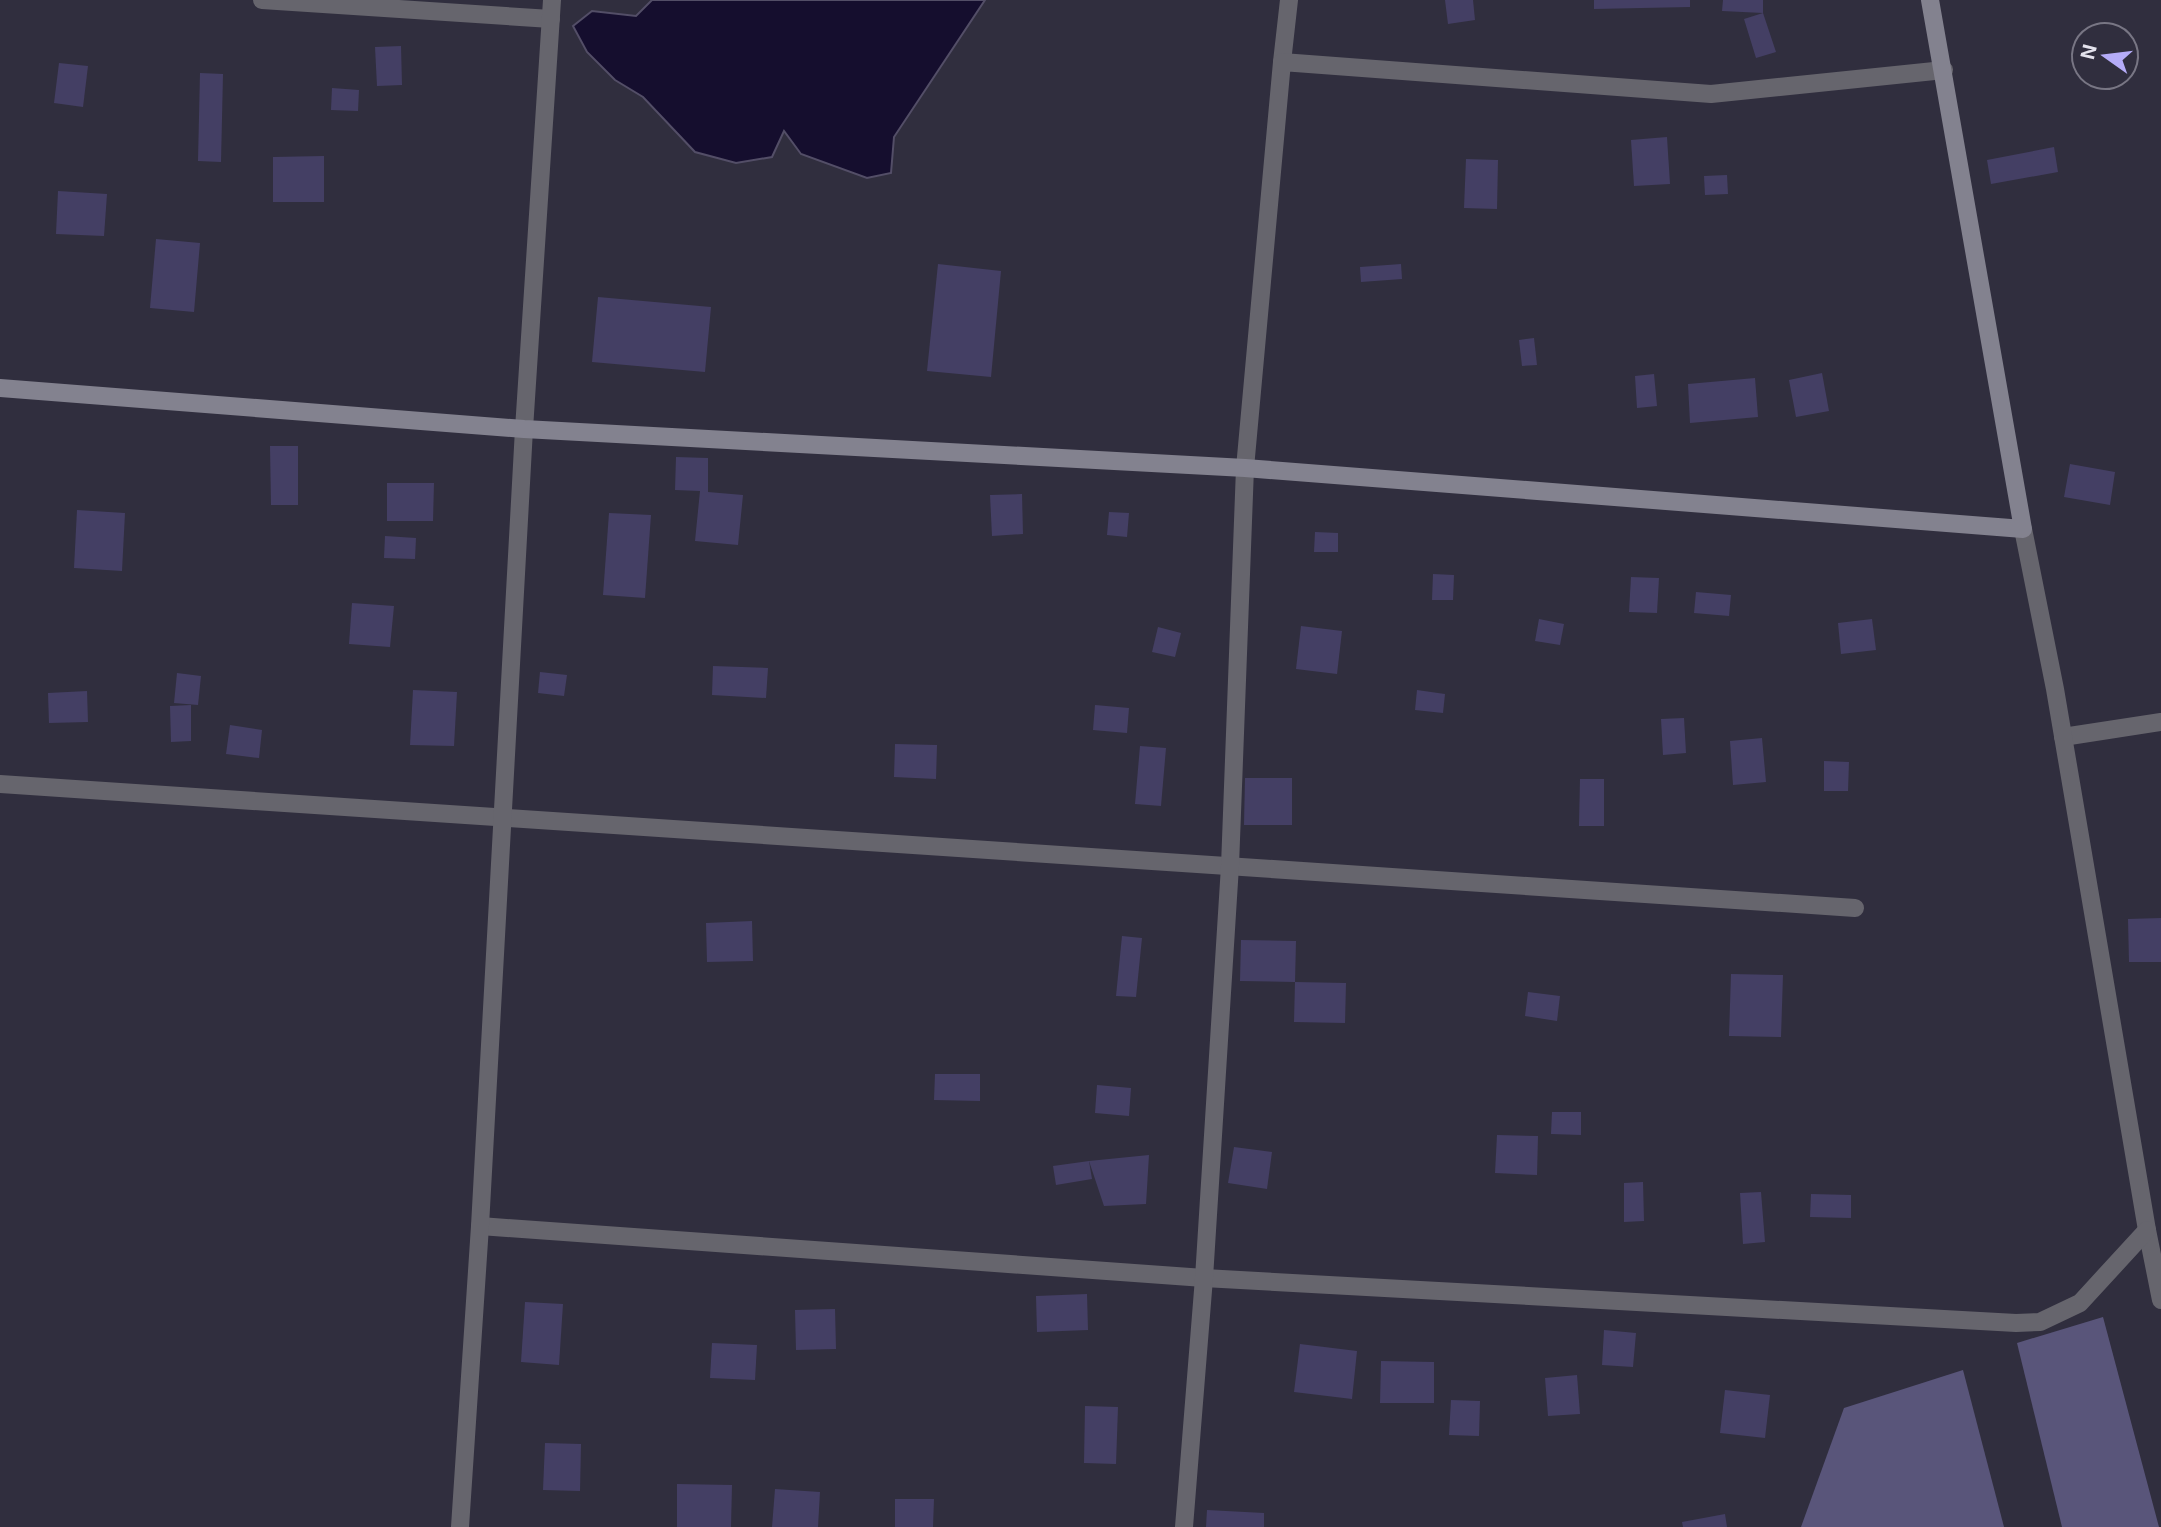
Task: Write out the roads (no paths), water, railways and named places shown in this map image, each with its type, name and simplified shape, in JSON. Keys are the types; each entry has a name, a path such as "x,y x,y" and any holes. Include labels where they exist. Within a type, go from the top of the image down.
{"street":[{"path":"262,0 551,19"},
{"path":"460,1527 480,1226 524,429 552,0"},
{"path":"1184,1527 1204,1278 1230,866 1245,468 1289,0"},
{"path":"1930,0 2161,1300"},
{"path":"1282,62 1711,94 1944,70"},
{"path":"0,388 524,429 1245,468 2023,528"},
{"path":"2063,737 2161,722"},
{"path":"0,785 1855,908"},
{"path":"480,1226 1204,1278 2003,1322 2040,1322 2080,1303 2147,1230"}]}
